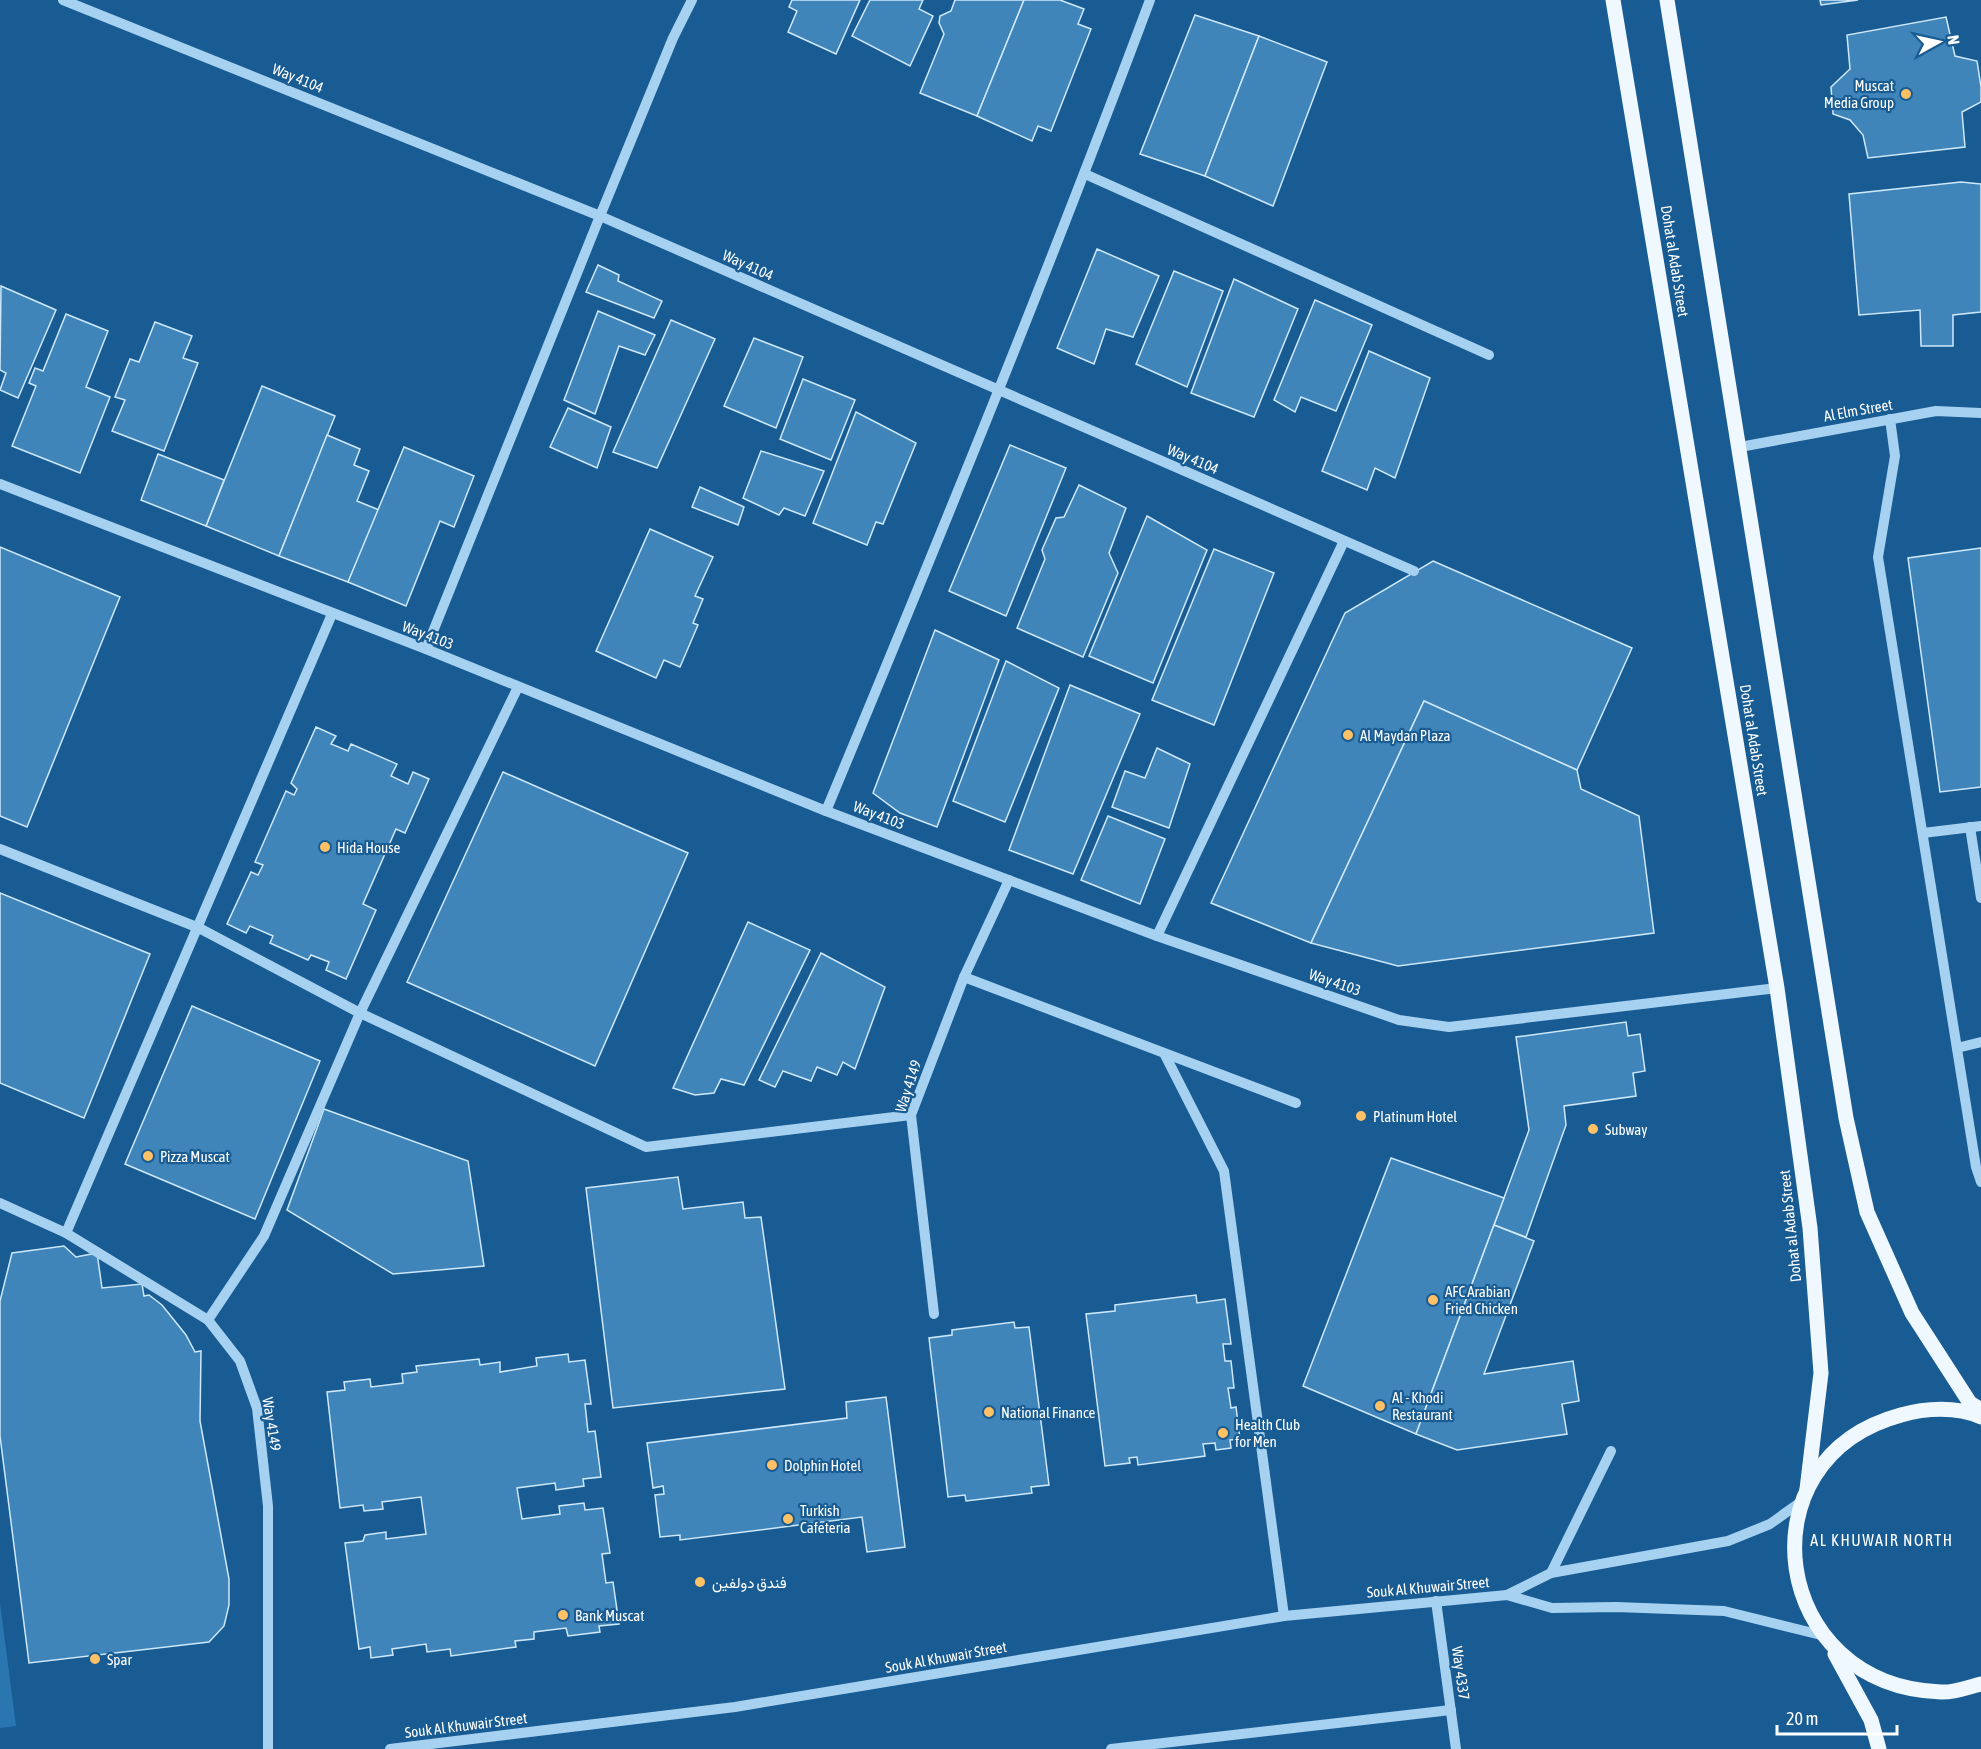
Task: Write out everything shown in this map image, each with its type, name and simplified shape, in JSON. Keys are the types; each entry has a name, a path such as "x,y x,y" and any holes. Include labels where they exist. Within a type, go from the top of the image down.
{"main road":[{"name":"Dohat al Adab Street","path":"1613,0 1777,988 1810,1228 1821,1373 1805,1495"},
{"path":"1667,0 1846,1118 1867,1212 1912,1312 1970,1403 1981,1410"},
{"path":"1879,1749 1871,1720 1828,1641 1808,1612 1796,1571 1795,1530 1805,1495 1835,1449 1876,1422 1923,1409 1972,1413 1981,1417"},
{"path":"1828,1641 1863,1673 1902,1688 1943,1692 1981,1684"}],"street":[{"name":"Way 4104","path":"63,0 600,216 1414,571"},
{"path":"426,649 600,216 692,0"},
{"path":"826,811 1085,174 1150,0"},
{"path":"1085,174 1489,354"},
{"name":"Al Elm Street","path":"1740,447 1936,411 1981,413"},
{"path":"1890,419 1895,456 1878,557 1976,1167 1981,1182"},
{"name":"Way 4103","path":"0,484 426,649 826,811 1157,936 1399,1020 1449,1027 1777,988"},
{"path":"1157,936 1344,541"},
{"path":"66,1233 332,614"},
{"path":"208,1320 264,1236 360,1013 518,687"},
{"path":"1923,833 1976,826 1981,898"},
{"path":"0,849 199,928 360,1013 646,1147 911,1115"},
{"name":"Way 4149","path":"934,1314 911,1115 964,977 1009,880"},
{"path":"964,977 1296,1103"},
{"path":"1957,1048 1981,1042"},
{"path":"1166,1055 1224,1172 1284,1616"},
{"name":"Way 4149","path":"0,1203 66,1233 208,1320 240,1360 257,1408 268,1506 268,1749"},
{"path":"1551,1573 1611,1451"},
{"name":"Souk Al Khuwair Street","path":"1507,1595 1551,1573 1728,1541 1770,1524 1805,1495"},
{"name":"Souk Al Khuwair Street","path":"390,1749 735,1707 1284,1616 1507,1595 1552,1608 1616,1606 1724,1611 1828,1641"},
{"name":"Way 4337","path":"1436,1601 1456,1749"},
{"path":"1111,1749 1451,1710"}],"shaded area":[{"path":"0,1603 16,1726 0,1728"}],"building":[{"path":"792,0 860,0 836,54 788,32 797,11 789,7"},
{"path":"870,0 923,0 919,9 933,16 910,66 852,36"},
{"path":"955,0 1024,0 977,116 920,93 944,34 939,23 940,16 951,11"},
{"path":"1024,0 1060,0 1084,9 1078,24 1091,29 1051,131 1038,126 1032,141 977,116"},
{"path":"1820,0 1858,0 1821,5"},
{"path":"1195,15 1259,36 1205,176 1140,154"},
{"name":"Muscat Media Group","path":"1946,17 1955,56 1977,61 1981,87 1981,102 1962,112 1965,147 1868,158 1863,135 1850,120 1833,114 1831,87 1850,69 1847,35"},
{"path":"1259,36 1327,62 1273,206 1205,176"},
{"path":"1961,182 1981,184 1981,312 1953,315 1953,346 1921,346 1920,310 1859,315 1849,194"},
{"path":"1097,249 1159,276 1133,337 1106,329 1094,364 1057,348"},
{"path":"598,265 619,275 618,281 662,301 654,318 586,292"},
{"path":"1174,271 1223,291 1187,387 1136,364"},
{"path":"1234,279 1298,309 1254,417 1191,393"},
{"path":"1,286 56,310 18,398 0,390 6,373 0,370"},
{"path":"1315,300 1372,325 1336,411 1301,397 1295,412 1274,400"},
{"path":"598,311 655,335 645,355 619,346 595,414 564,400"},
{"path":"66,314 108,331 86,387 110,397 80,473 12,446 36,386 29,383 35,368 43,371"},
{"path":"671,320 715,339 657,468 613,452"},
{"path":"155,322 192,336 183,358 198,363 164,451 112,431 125,400 115,397 130,359 139,362"},
{"path":"754,338 803,357 776,428 724,406"},
{"path":"1369,351 1430,378 1395,478 1375,468 1367,490 1322,471"},
{"path":"803,379 855,400 831,460 780,439"},
{"path":"262,386 335,416 279,556 206,526"},
{"path":"568,408 611,427 597,468 550,447"},
{"path":"856,412 916,443 883,524 876,522 867,545 813,523"},
{"path":"327,435 360,449 354,465 369,471 357,501 379,510 348,582 279,556"},
{"path":"1010,445 1066,468 1006,616 949,591"},
{"path":"404,447 474,476 454,527 440,521 406,606 348,582"},
{"path":"761,451 824,471 805,516 784,508 779,515 743,498"},
{"path":"158,454 224,480 206,526 141,500"},
{"path":"1079,485 1126,508 1109,553 1118,573 1083,657 1017,628 1045,559 1042,550 1056,518 1064,517"},
{"path":"700,487 744,507 738,525 692,507"},
{"path":"1147,516 1207,550 1153,683 1089,656"},
{"path":"650,529 713,557 695,596 703,599 693,623 698,625 680,667 664,660 656,678 596,651"},
{"path":"0,547 120,597 27,827 0,816"},
{"path":"1981,548 1981,787 1940,792 1908,558"},
{"path":"1214,549 1274,573 1214,725 1152,700"},
{"name":"Al Maydan Plaza","path":"1433,561 1632,648 1577,770 1424,701 1311,943 1211,903 1345,613"},
{"path":"935,630 999,660 937,827 900,813 873,793"},
{"path":"1006,661 1059,688 1005,822 953,801"},
{"path":"1070,685 1140,714 1073,874 1009,850"},
{"path":"1424,701 1577,770 1581,789 1639,816 1654,933 1398,966 1311,943"},
{"name":"Hida House","path":"316,727 336,736 331,744 348,751 351,744 397,764 391,776 408,784 413,772 429,779 405,833 396,829 363,904 376,910 346,979 326,970 329,962 311,955 308,960 270,943 273,936 250,926 246,933 227,924 251,872 258,875 263,865 255,862 286,791 294,795 297,789 291,783"},
{"path":"1157,748 1190,764 1169,828 1112,807 1125,771 1145,778"},
{"path":"503,772 688,853 595,1066 407,982"},
{"path":"1108,816 1165,839 1140,904 1081,880"},
{"path":"0,893 150,954 84,1118 0,1083"},
{"path":"748,922 810,950 744,1085 721,1079 714,1093 695,1095 673,1088"},
{"path":"821,953 885,987 855,1069 843,1062 837,1075 817,1067 811,1081 783,1071 775,1087 759,1080"},
{"path":"192,1006 320,1061 255,1219 125,1164"},
{"path":"1626,1022 1628,1036 1640,1034 1645,1071 1633,1073 1636,1096 1564,1106 1566,1125 1526,1237 1494,1225 1529,1130 1516,1037"},
{"path":"324,1109 468,1161 484,1266 393,1274 287,1210"},
{"path":"1391,1158 1504,1198 1416,1434 1303,1386"},
{"path":"678,1177 683,1209 743,1202 745,1218 761,1217 785,1389 613,1408 586,1188"},
{"path":"1494,1225 1534,1241 1484,1374 1573,1361 1579,1401 1562,1404 1567,1434 1457,1450 1416,1434"},
{"path":"64,1246 76,1257 97,1253 102,1288 142,1284 144,1296 149,1295 162,1305 186,1335 195,1352 201,1351 200,1421 229,1579 229,1605 224,1626 209,1642 29,1663 0,1436 0,1301 12,1253"},
{"path":"1196,1295 1197,1303 1225,1299 1231,1344 1223,1344 1225,1361 1231,1361 1234,1388 1228,1388 1231,1408 1236,1407 1240,1439 1230,1440 1231,1448 1216,1450 1215,1443 1203,1444 1205,1456 1138,1465 1137,1457 1129,1458 1130,1463 1105,1466 1086,1314 1115,1311 1115,1305"},
{"name":"National Finance","path":"1014,1322 1015,1328 1029,1327 1049,1485 1031,1487 1032,1493 966,1501 965,1495 948,1497 929,1338 952,1335 952,1330"},
{"path":"568,1354 569,1362 585,1360 591,1404 585,1404 588,1432 595,1431 601,1477 583,1479 584,1486 556,1490 555,1483 517,1488 522,1519 560,1514 559,1506 584,1503 585,1510 603,1508 610,1553 602,1554 606,1583 613,1582 619,1624 599,1626 600,1632 568,1636 566,1628 534,1632 534,1639 515,1641 516,1647 451,1656 450,1649 427,1652 426,1644 392,1649 393,1655 371,1658 370,1647 359,1649 345,1543 363,1541 365,1535 386,1532 386,1539 426,1534 421,1497 382,1502 383,1509 364,1511 363,1505 340,1508 327,1392 345,1390 344,1382 370,1379 371,1387 403,1383 402,1374 417,1372 416,1366 479,1359 480,1365 500,1362 500,1372 537,1366 536,1358"},
{"name":"Dolphin Hotel","path":"886,1397 905,1547 867,1552 862,1517 680,1540 680,1535 660,1537 655,1495 664,1494 663,1486 653,1488 647,1443 847,1418 846,1402"}],"place":[{"name":"Muscat Media Group","path":"1906,94"},
{"name":"Al Maydan Plaza","path":"1348,735"},
{"name":"Hida House","path":"325,847"},
{"name":"Platinum Hotel","path":"1361,1116"},
{"name":"Subway","path":"1593,1129"},
{"name":"Pizza Muscat","path":"148,1156"},
{"name":"AFC Arabian Fried Chicken","path":"1433,1300"},
{"name":"Al - Khodi Restaurant","path":"1380,1406"},
{"name":"National Finance","path":"989,1412"},
{"name":"Health Club for Men","path":"1223,1433"},
{"name":"Dolphin Hotel","path":"772,1465"},
{"name":"Turkish Cafeteria","path":"788,1519"},
{"name":"فندق دولفين","path":"700,1582"},
{"name":"Bank Muscat","path":"563,1615"},
{"name":"Spar","path":"95,1659"}],"district":[{"name":"AL KHUWAIR NORTH","path":"1882,1540"}]}
